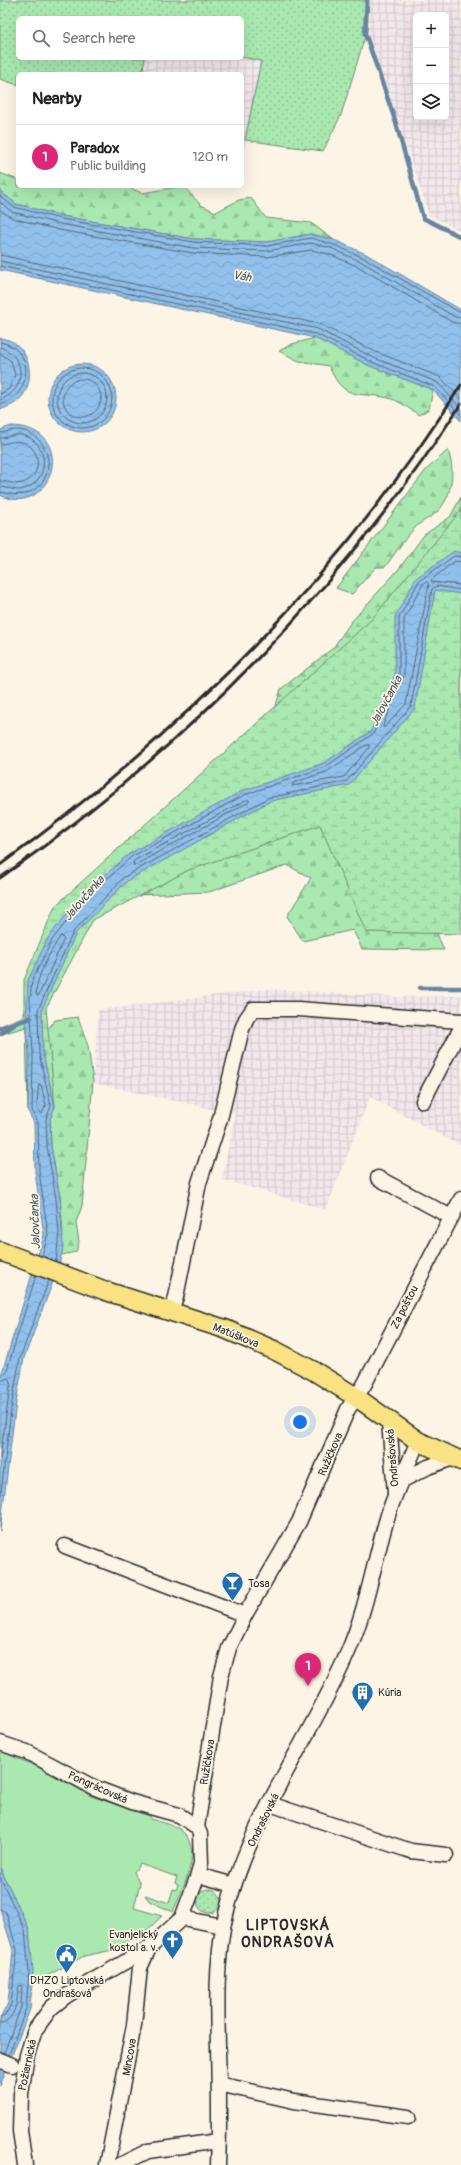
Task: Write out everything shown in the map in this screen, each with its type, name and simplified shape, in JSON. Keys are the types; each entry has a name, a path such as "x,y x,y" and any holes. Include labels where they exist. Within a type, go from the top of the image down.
{"main road":[{"name":"Matúškova","path":"0,1251 71,1279 226,1329 276,1351 314,1371 356,1397 389,1422 418,1441 457,1460"}],"street":[{"path":"171,1311 176,1297 199,1183 220,1119 241,1035 246,1019 253,1009 298,1009 461,1021"},
{"path":"423,1101 461,1028"},
{"path":"378,1178 451,1217"},
{"name":"Za poštou","path":"356,1397 461,1199"},
{"name":"Ružičkova","path":"198,1875 201,1850 197,1827 221,1676 229,1648 245,1615 299,1522 348,1410 356,1397"},
{"name":"Ondrašovská","path":"389,1422 398,1488"},
{"name":"Ondrašovská","path":"218,2165 218,1977 224,1926 234,1885 270,1804 313,1725 350,1649 362,1615 398,1488 418,1441"},
{"name":"Ondrašovská","path":"398,1488 428,1467 457,1460"},
{"path":"65,1546 245,1615"},
{"name":"Pongrácovská","path":"0,1743 27,1752 105,1792 179,1816 197,1827"},
{"path":"270,1804 411,1852 446,1855"},
{"path":"198,1875 234,1885"},
{"name":"Požiarnická","path":"25,2165 20,2131 21,2094 27,2055 39,2022 66,1996 149,1948 182,1918 198,1875"},
{"path":"182,1918 224,1926"},
{"name":"Mincova","path":"107,2165 133,2033 140,1968 149,1948"},
{"path":"219,2084 294,2101 408,2117"},
{"path":"120,2165 148,2151 218,2140"}],"shaded area":[{"path":"369,0 461,0 461,231 429,215 367,30"},
{"path":"244,57 261,61 244,149 244,72 142,72 145,60 244,60"},
{"path":"268,989 396,997 461,996 461,1146 370,1097 326,1210 222,1179 235,1114 93,1083 98,1010"}],"green space":[{"path":"0,0 369,0 367,30 341,115 323,151 245,140 261,61 244,57 244,16 16,16 16,60 145,60 142,72 16,72 16,84 0,79"},
{"path":"0,173 16,179 16,188 130,188 142,193 171,188 185,188 201,205 216,212 239,200 251,198 266,218 311,223 334,240 311,234 267,242 194,239 62,216 16,204 0,191"},
{"path":"315,338 370,366 433,390 429,409 419,415 392,399 347,391 335,378 329,366 299,361 279,351 292,344"},
{"path":"448,450 452,465 452,473 450,490 443,505 438,511 413,530 385,567 376,567 352,594 336,588 426,470"},
{"path":"461,497 461,871 430,917 444,950 362,949 353,930 303,941 287,916 311,878 287,865 209,892 136,895 245,806 281,689 333,648 351,622 398,570 424,535 450,517"},
{"path":"461,510 461,934 366,932 320,825 189,870 93,920 46,1008 55,1106 28,1111 26,1027 2,1034 0,1026 24,1016 24,980 55,906 372,619"},
{"path":"78,1017 88,1046 93,1081 82,1206 76,1222 79,1242 76,1252 61,1255 63,1233 60,1198 51,1146 50,1119 55,1106 43,1035 55,1020"},
{"path":"0,1751 43,1769 91,1796 150,1816 150,1819 168,1824 181,1830 189,1842 191,1861 189,1872 173,1912 149,1901 145,1895 169,1903 173,1889 176,1890 178,1885 175,1883 177,1877 140,1864 134,1872 140,1883 134,1908 162,1916 137,1940 134,1938 113,1950 84,1956 41,1979 33,1980 29,1929 0,1868"},
{"path":"209,1889 214,1890 220,1896 220,1906 214,1912 209,1913 204,1912 198,1906 197,1901 198,1896 204,1890"}],"water":[{"name":"Váh","path":"0,191 16,204 62,216 194,239 267,242 311,234 334,240 366,254 461,310 461,421 433,390 370,366 315,338 0,270"},
{"path":"0,338 10,340 24,353 28,363 29,383 19,400 13,405 0,410"},
{"path":"82,364 95,367 106,374 113,385 116,398 113,411 106,422 95,429 82,432 69,429 58,422 51,411 48,398 51,385 58,374 69,367"},
{"path":"11,426 33,430 46,441 52,455 51,471 45,485 34,495 18,500 0,495 0,430"},
{"name":"Jalovčanka","path":"454,551 461,553 461,594 435,590 415,708 349,785 270,801 127,881 76,933 42,1010 43,1054 55,1106 50,1119 51,1146 60,1198 63,1247 59,1266 24,1358 16,1402 0,1531 0,1379 44,1235 35,1172 34,1123 28,1111 29,1054 26,1020 28,980 48,938 78,900 129,854 242,791 324,763 371,731 395,675 395,617 416,578"},
{"path":"0,1868 29,1929 33,1971 30,2009 0,2086 0,2019 8,2003 13,1950 0,1909"}],"waterway":[{"path":"367,0 365,33 395,120 423,218 461,237"},
{"path":"420,988 461,988"},
{"path":"0,1028 31,1018"},
{"path":"0,1034 14,1025"}],"railway":[{"path":"0,865 67,815 131,761 193,706 253,647 310,586 364,522 414,455 461,385"},
{"path":"0,878 67,829 132,777 194,721 253,663 310,602 364,538 414,472 461,404"}],"place":[{"name":"Tosa","path":"232,1602"},
{"name":"Paradox","path":"308,1686"},
{"name":"Kúria","path":"363,1712"},
{"name":"Evanjelický kostol a. v.","path":"173,1960"},
{"name":"DHZO Liptovská Ondrašová","path":"67,1974"}],"district":[{"name":"LIPTOVSKÁ ONDRAŠOVÁ","path":"288,1934"}]}
